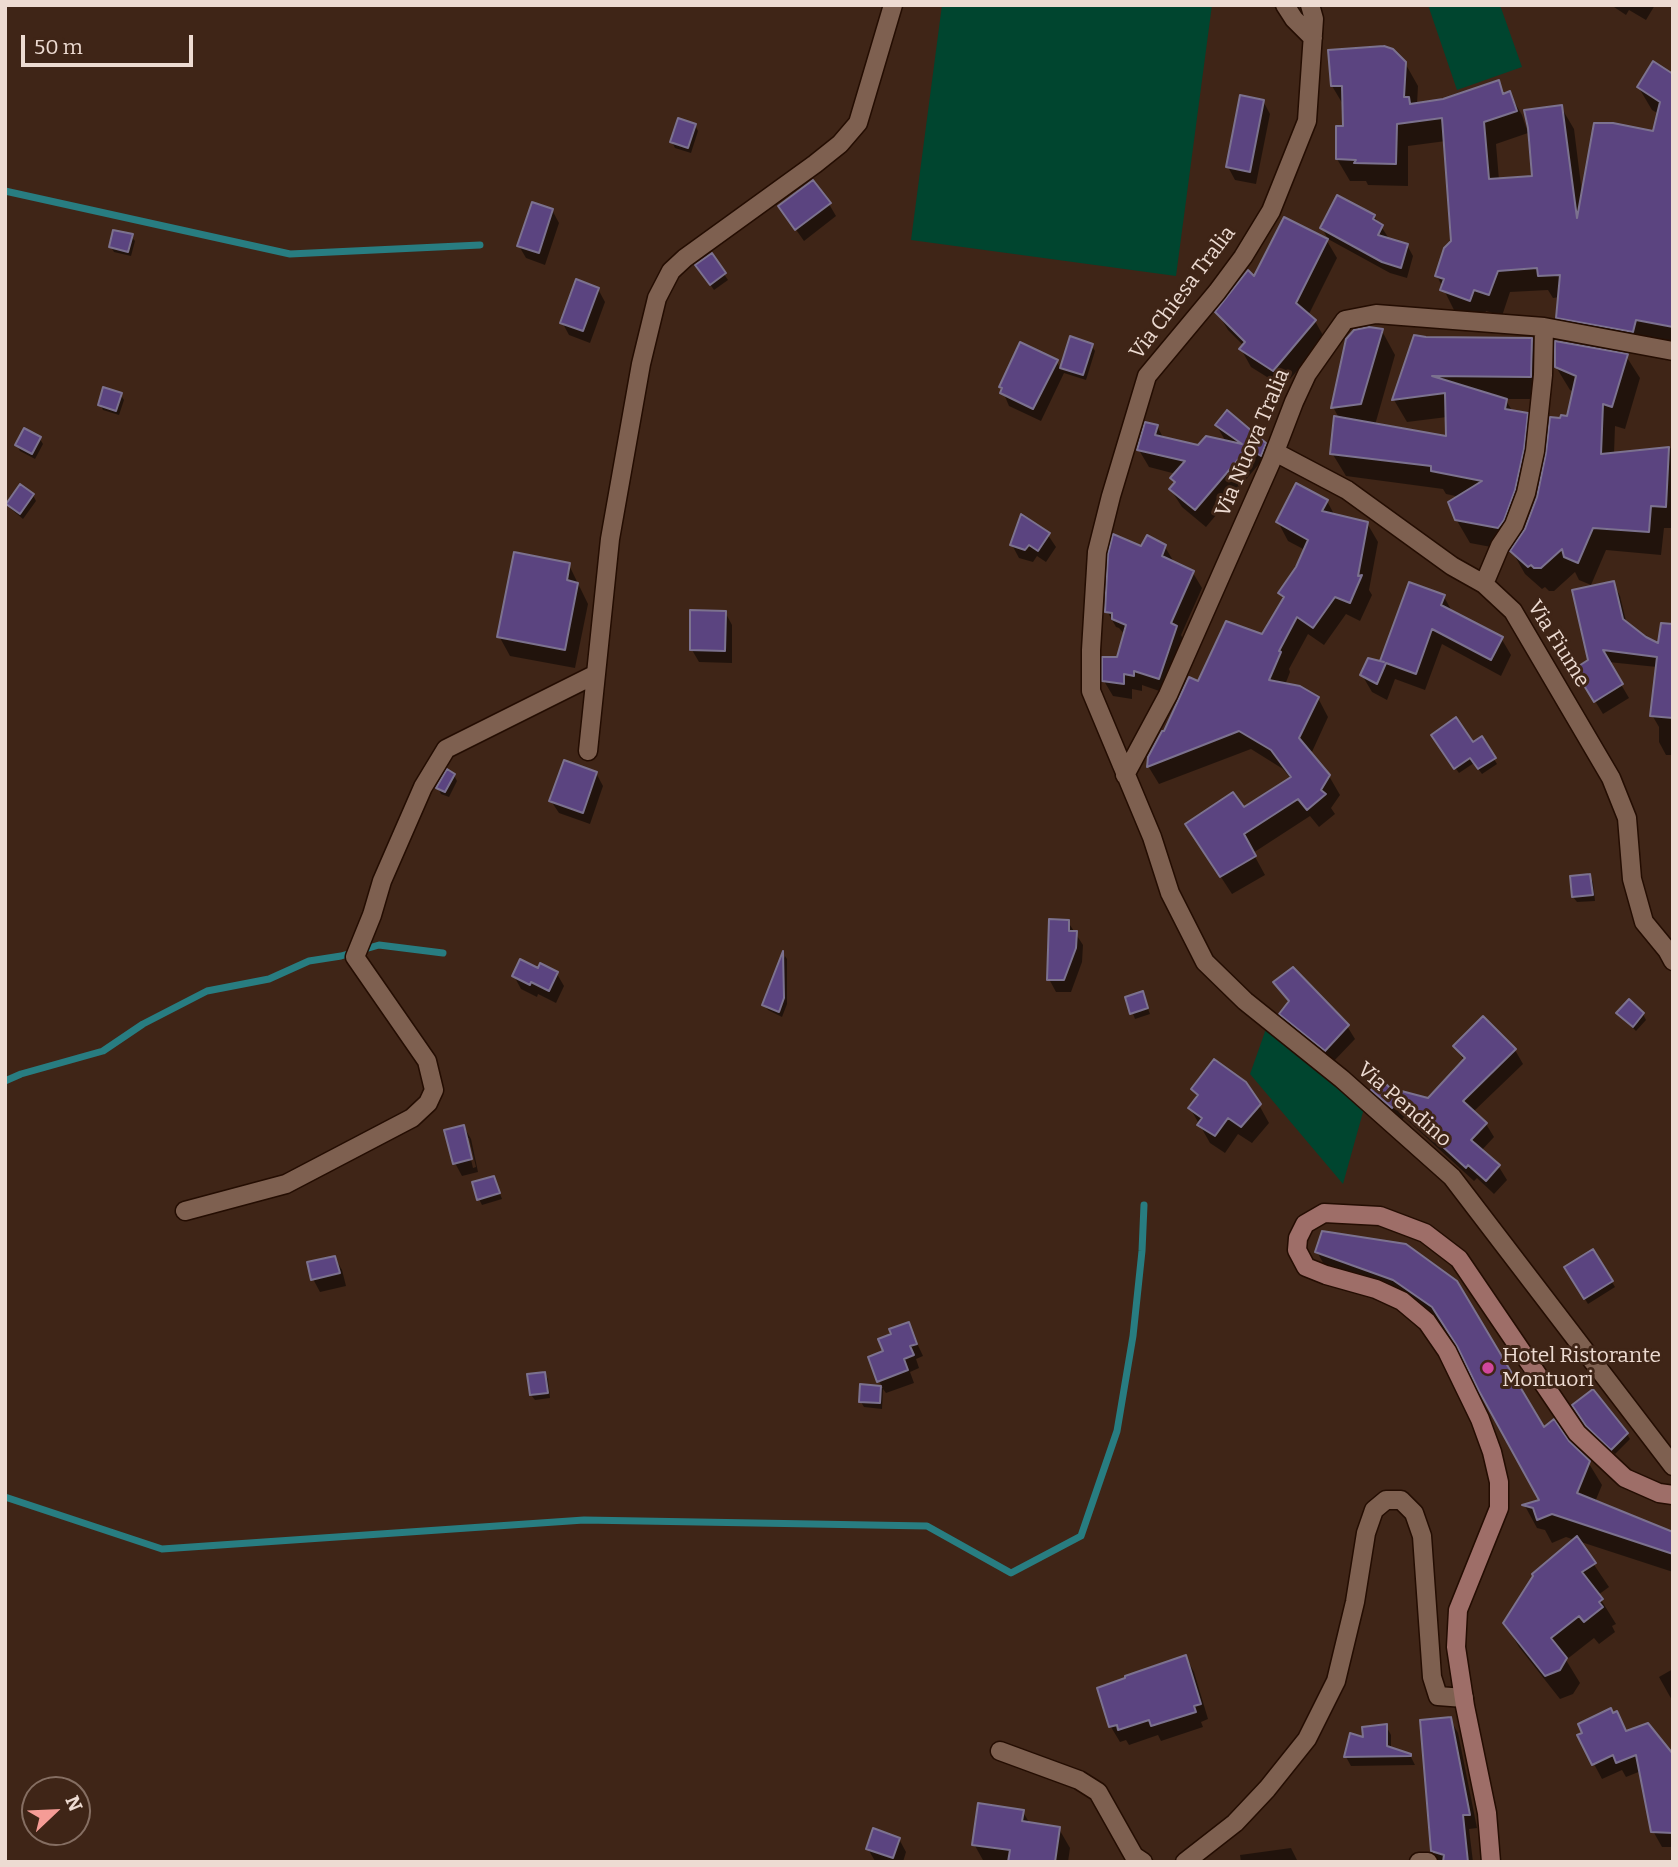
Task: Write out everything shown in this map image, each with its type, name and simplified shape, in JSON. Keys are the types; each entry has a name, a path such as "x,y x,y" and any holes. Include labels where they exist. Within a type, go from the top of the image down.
{"main road":[{"path":"1491,1862 1487,1813 1456,1647 1458,1610 1499,1508 1499,1482 1492,1452 1480,1419 1447,1351 1427,1322 1402,1301 1376,1289 1306,1267 1297,1250 1298,1238 1306,1224 1324,1213 1380,1216 1425,1233 1460,1259 1577,1433 1625,1478 1659,1493 1673,1495"}],"street":[{"path":"588,751 610,539 641,363 657,298 671,271 685,258 840,144 858,123 893,5"},
{"path":"1285,5 1294,19 1313,38"},
{"name":"Via Chiesa Tralia","path":"1125,775 1091,691 1097,552 1147,376 1217,292 1271,211 1307,121 1314,19 1310,5"},
{"name":"Via Nuova Tralia","path":"1125,775 1168,695 1307,374 1345,320 1376,314 1544,327 1673,351"},
{"path":"1484,584 1500,547 1514,525 1526,493 1535,451 1543,375 1544,327"},
{"name":"Via Fiume","path":"1275,452 1348,490 1452,566 1484,584 1513,611 1611,778 1627,818 1632,879 1644,922 1673,961"},
{"path":"185,1211 286,1184 412,1118 428,1103 434,1090 427,1061 355,957 382,881 423,787 446,749 596,674"},
{"name":"Via Pendino","path":"1125,775 1152,837 1170,893 1205,962 1245,1002 1342,1080 1452,1177 1673,1466"},
{"path":"1185,1862 1235,1823 1267,1789 1307,1739 1336,1681 1355,1602 1366,1533 1374,1510 1385,1500 1401,1500 1414,1513 1422,1536 1432,1677 1438,1696 1464,1698"},
{"path":"1000,1751 1079,1780 1098,1792 1134,1856 1143,1862"},
{"path":"1419,1862 1428,1862"}],"green space":[{"path":"942,5 1212,5 1176,276 911,240"},
{"path":"1428,5 1500,5 1522,67 1457,90"},
{"path":"1272,1012 1368,1094 1343,1184 1250,1074"}],"building":[{"path":"1384,46 1393,49 1406,62 1404,97 1409,97 1410,104 1443,99 1499,80 1503,94 1510,91 1517,111 1484,122 1489,179 1532,176 1524,110 1562,105 1577,218 1594,123 1613,123 1653,131 1660,102 1637,87 1653,61 1673,74 1673,327 1636,320 1633,332 1556,318 1560,275 1538,276 1537,268 1498,271 1489,295 1474,290 1470,301 1440,290 1444,279 1435,276 1444,248 1451,241 1442,118 1397,124 1396,164 1354,163 1356,160 1336,159 1336,126 1343,126 1342,86 1331,86 1328,50"},
{"path":"1240,95 1264,100 1250,172 1226,167"},
{"path":"678,118 696,124 688,148 670,142"},
{"path":"813,180 831,203 795,230 778,206"},
{"path":"1337,195 1375,215 1373,219 1383,225 1378,235 1408,244 1401,268 1382,262 1320,228"},
{"path":"532,202 553,209 539,253 517,246"},
{"path":"1284,217 1328,239 1296,303 1316,320 1273,371 1239,349 1245,342 1215,312 1248,270 1254,276"},
{"path":"113,230 133,234 128,252 109,247"},
{"path":"712,253 726,273 710,285 695,265"},
{"path":"576,279 599,288 583,331 560,323"},
{"path":"1369,327 1383,329 1361,404 1331,408 1346,339 1354,330"},
{"path":"1414,335 1532,338 1531,377 1432,376 1507,399 1505,409 1528,413 1515,490 1504,520 1498,528 1455,520 1448,502 1482,481 1431,471 1431,466 1330,454 1334,416 1446,436 1445,393 1392,400"},
{"path":"1070,336 1093,344 1083,375 1060,368"},
{"path":"1555,341 1628,354 1612,407 1603,404 1601,454 1669,447 1666,507 1651,506 1649,532 1593,528 1578,563 1564,557 1562,549 1541,568 1534,568 1531,565 1528,567 1510,551 1525,529 1537,497 1550,417 1567,416 1576,376 1555,367"},
{"path":"1020,342 1058,360 1033,409 1000,393 1002,388 999,387"},
{"path":"103,387 122,393 116,411 98,405"},
{"path":"1227,410 1266,443 1261,456 1248,448 1195,510 1169,489 1175,482 1170,478 1185,461 1137,450 1145,422 1158,425 1155,435 1198,445 1206,436 1242,444 1215,425"},
{"path":"24,428 41,437 32,454 15,445"},
{"path":"1296,483 1328,500 1322,511 1368,522 1358,576 1362,575 1350,603 1335,597 1313,628 1297,617 1279,651 1281,652 1269,680 1300,686 1319,697 1299,738 1330,775 1321,790 1326,794 1307,810 1298,799 1244,834 1256,856 1220,877 1185,824 1233,792 1244,807 1291,777 1271,750 1239,731 1147,767 1148,757 1164,731 1189,677 1198,681 1226,621 1262,634 1284,597 1278,593 1296,567 1308,540 1276,522"},
{"path":"20,484 34,494 20,514 6,504"},
{"path":"1021,514 1050,533 1038,551 1029,545 1025,550 1010,545"},
{"path":"1113,534 1141,546 1147,535 1166,545 1162,556 1194,571 1171,623 1177,626 1159,679 1134,671 1134,676 1124,674 1124,684 1102,681 1102,657 1117,657 1126,625 1112,619 1112,613 1105,612 1108,554"},
{"path":"514,552 570,563 567,580 578,583 565,650 497,637"},
{"path":"1614,581 1623,619 1646,637 1658,643 1661,623 1673,624 1673,718 1650,716 1657,657 1603,650 1623,684 1594,702 1574,669 1588,660 1572,590"},
{"path":"1409,582 1445,595 1441,605 1503,637 1491,660 1432,629 1416,674 1386,663 1377,684 1360,675 1368,658 1380,661"},
{"path":"690,610 726,611 725,651 690,650"},
{"path":"1456,717 1473,742 1482,736 1496,758 1478,769 1470,758 1454,769 1431,735"},
{"path":"564,760 597,772 583,813 549,801"},
{"path":"447,769 455,774 445,792 436,788"},
{"path":"1590,874 1593,895 1572,897 1570,876"},
{"path":"1049,919 1069,920 1069,931 1077,931 1076,948 1064,980 1047,980"},
{"path":"783,951 784,998 779,1012 762,1005"},
{"path":"520,959 538,968 540,963 558,972 549,991 512,976"},
{"path":"1293,967 1349,1025 1325,1051 1279,1014 1289,1001 1273,982"},
{"path":"1143,991 1148,1008 1130,1014 1125,997"},
{"path":"1629,999 1644,1013 1633,1027 1616,1013"},
{"path":"1483,1016 1516,1049 1463,1101 1487,1123 1471,1140 1500,1165 1486,1181 1468,1165 1466,1168 1396,1104 1392,1108 1371,1090 1375,1086 1372,1083 1377,1084 1381,1079 1390,1088 1428,1098 1465,1058 1453,1046"},
{"path":"1214,1059 1246,1082 1261,1104 1241,1127 1228,1118 1215,1136 1197,1125 1202,1118 1188,1108 1198,1095 1191,1089"},
{"path":"464,1125 472,1159 453,1164 444,1130"},
{"path":"494,1176 500,1193 477,1200 472,1182"},
{"name":"Hotel Ristorante Montuori","path":"1322,1231 1406,1244 1457,1281 1544,1427 1554,1419 1569,1441 1590,1461 1577,1493 1673,1532 1673,1554 1552,1514 1537,1520 1533,1508 1522,1505 1539,1500 1457,1346 1432,1307 1393,1280 1315,1252"},
{"path":"1593,1249 1613,1281 1584,1299 1564,1267"},
{"path":"335,1256 340,1273 311,1280 307,1262"},
{"path":"909,1322 917,1344 910,1346 914,1355 904,1359 908,1370 877,1382 868,1357 883,1351 878,1339 891,1334 889,1329"},
{"path":"545,1372 548,1393 530,1395 527,1374"},
{"path":"860,1384 881,1386 880,1403 859,1402"},
{"path":"1593,1389 1628,1433 1611,1450 1586,1426 1572,1405"},
{"path":"1577,1536 1596,1563 1582,1572 1603,1599 1599,1602 1603,1607 1584,1622 1579,1616 1551,1638 1567,1658 1560,1670 1545,1676 1503,1623 1532,1574"},
{"path":"1186,1655 1201,1704 1194,1706 1196,1712 1151,1726 1149,1720 1118,1730 1117,1725 1109,1727 1097,1688"},
{"path":"1611,1708 1613,1713 1617,1711 1626,1731 1648,1723 1673,1754 1673,1833 1651,1832 1636,1755 1616,1763 1613,1755 1592,1765 1577,1735 1582,1733 1578,1724"},
{"path":"1451,1717 1470,1815 1463,1815 1468,1862 1443,1862 1444,1855 1431,1851 1420,1720"},
{"path":"1387,1724 1387,1746 1411,1756 1344,1757 1350,1733 1363,1737 1362,1727"},
{"path":"978,1803 1024,1810 1022,1821 1060,1827 1055,1862 1008,1862 1010,1850 972,1845"},
{"path":"873,1828 900,1838 893,1858 866,1849"}],"waterway":[{"path":"5,191 290,254 480,245"},
{"path":"5,1081 103,1051 143,1024 207,991 269,979 309,961 341,956 379,945 443,953"},
{"path":"5,1497 162,1549 584,1520 927,1526 1011,1573 1081,1536 1117,1431 1133,1336 1144,1205"}],"place":[{"name":"Hotel Ristorante Montuori","path":"1488,1368"}]}
